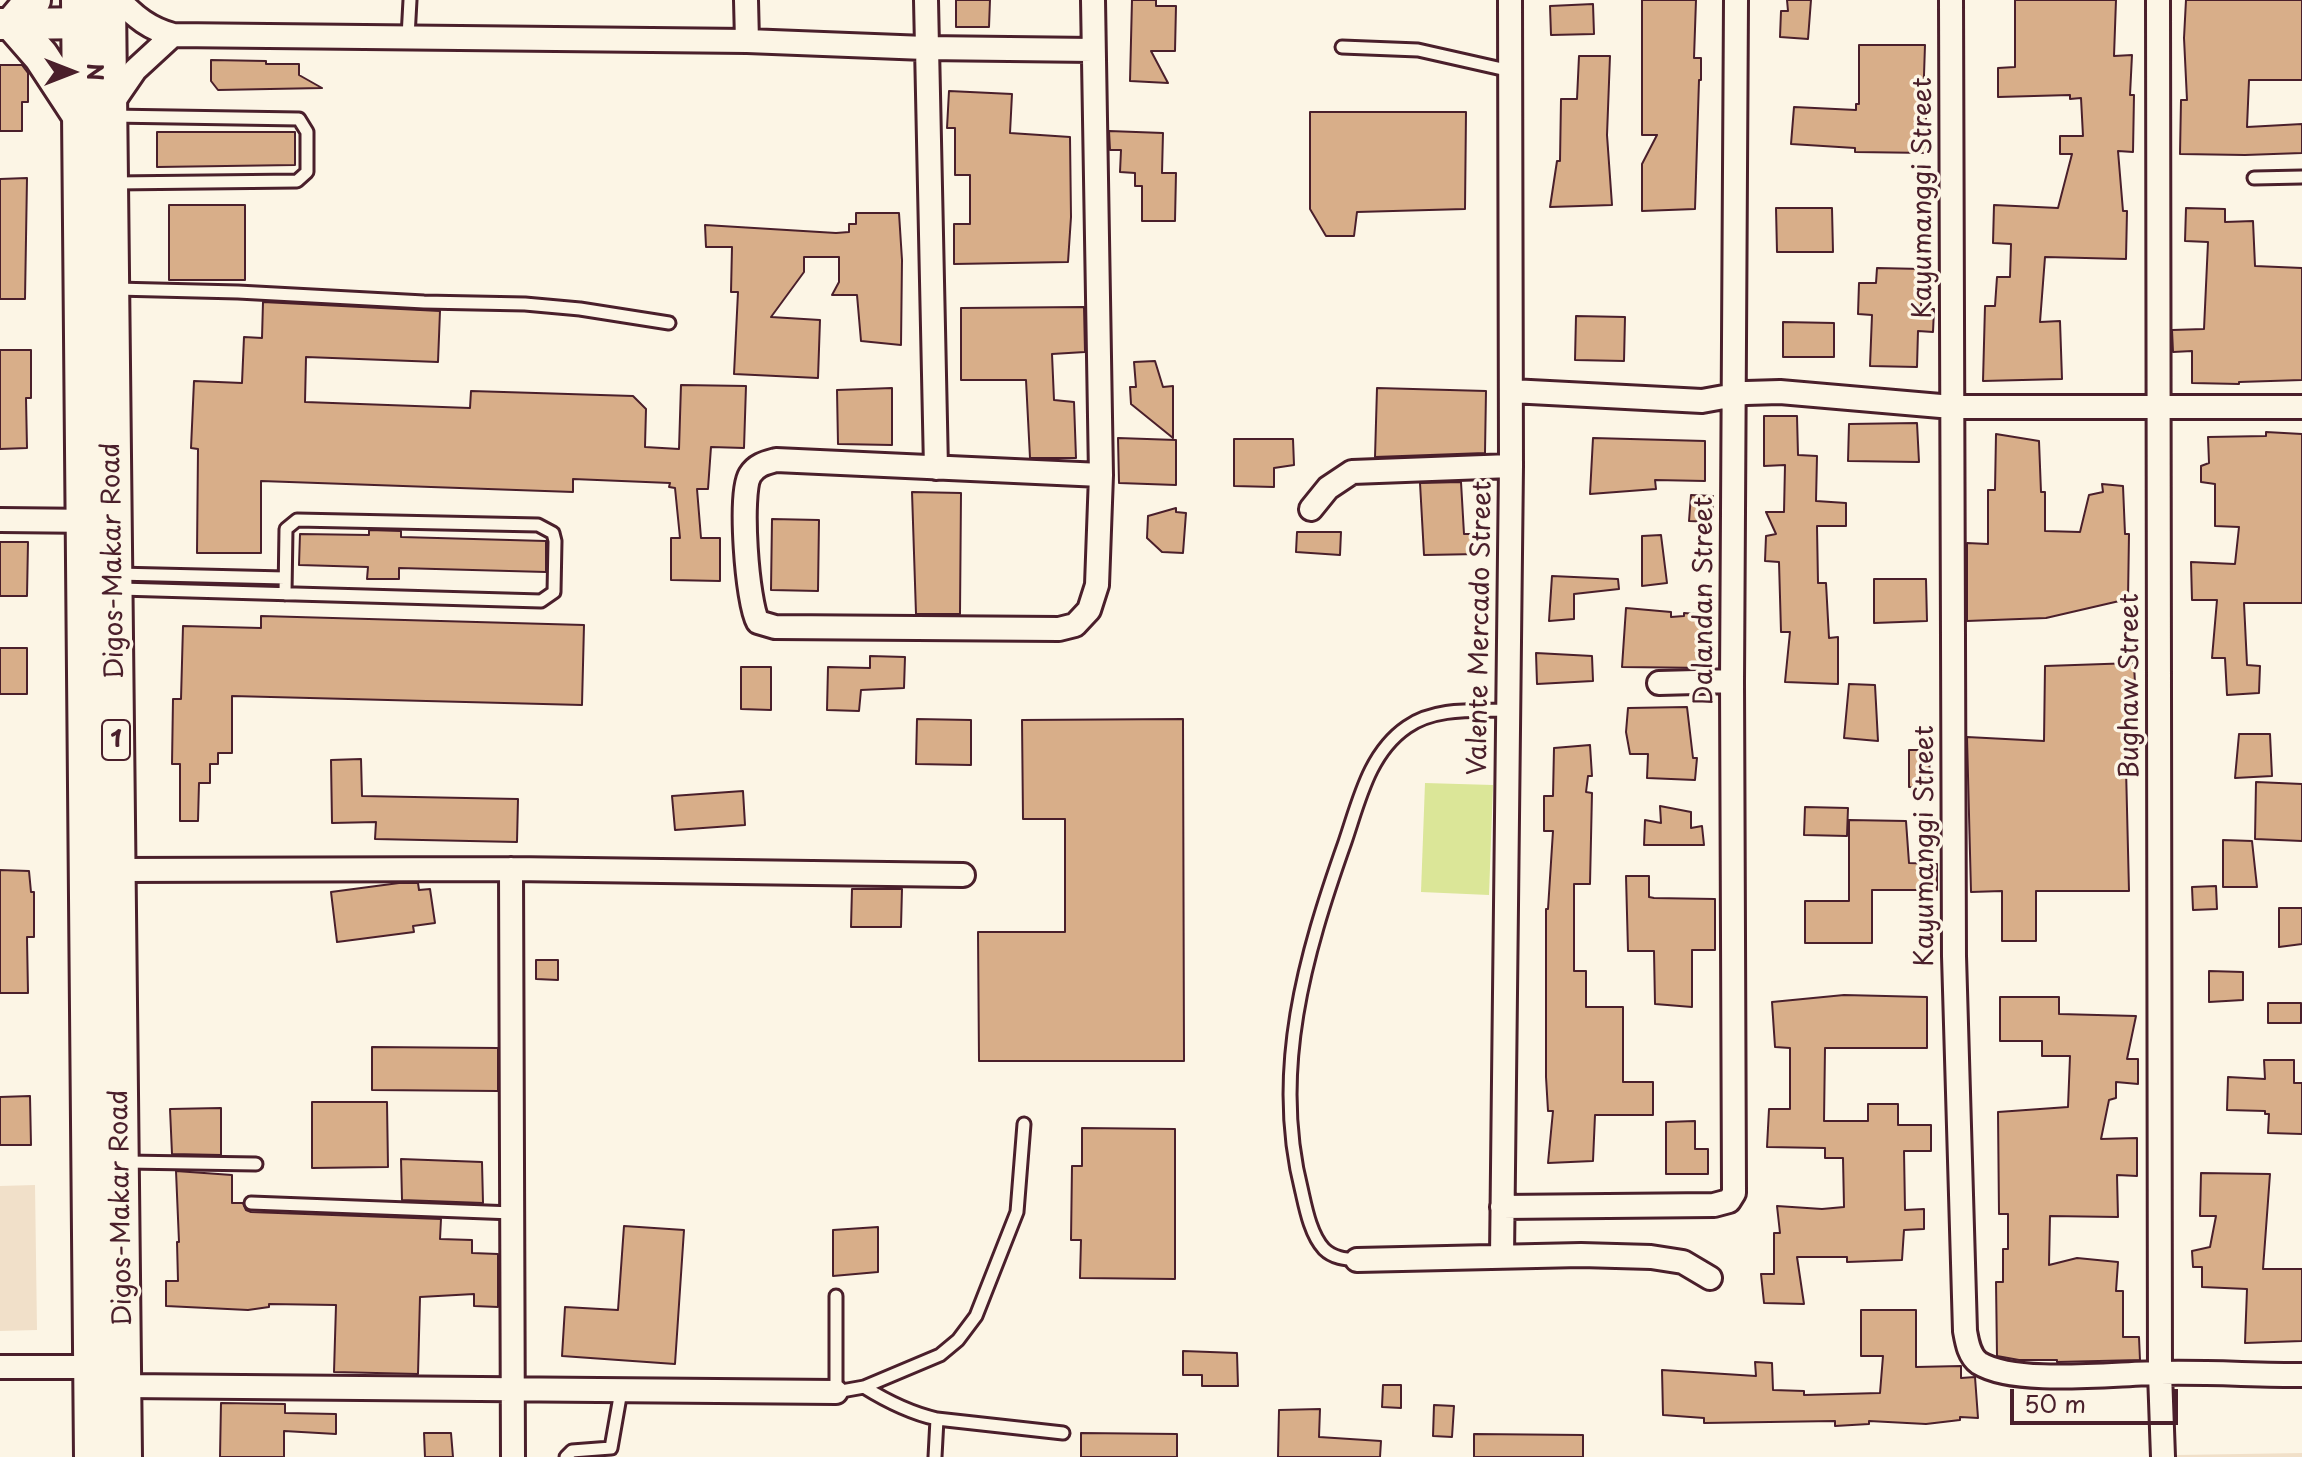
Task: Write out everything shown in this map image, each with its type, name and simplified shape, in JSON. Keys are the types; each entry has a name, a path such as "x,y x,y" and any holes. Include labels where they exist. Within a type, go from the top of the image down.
{"main road":[{"path":"99,9 15,16 41,56 99,113"},
{"name":"Digos-Makar Road","path":"92,1457 99,521 99,9"},
{"name":"Digos-Makar Road","path":"99,113 110,184 111,289 99,521 114,581 124,1457"}],"street":[{"path":"746,0 747,41"},
{"path":"926,0 936,468"},
{"path":"1093,0 1101,475 1097,585 1089,610 1075,625 1059,629 791,628 758,622 752,612 745,495 749,476 759,465 776,460 1101,475"},
{"name":"Valente Mercado Street","path":"1502,1256 1511,466 1510,0"},
{"name":"Dalandan Street","path":"1502,1207 1714,1205 1729,1201 1735,1183 1732,681 1736,0"},
{"name":"Kayumanggi Street","path":"1951,0 1954,956 1967,1347 1976,1361 2016,1373 2053,1377 2160,1373 2302,1375"},
{"name":"Bughaw Street","path":"2158,0 2160,1373 2163,1457"},
{"path":"99,9 173,35 747,41 1093,50"},
{"path":"99,113 135,70 173,35"},
{"path":"1511,391 1702,401 1733,395 1780,392 1952,407 2302,407"},
{"path":"1311,509 1328,488 1352,472 1511,466"},
{"path":"0,520 99,521"},
{"path":"1659,683 1732,681"},
{"path":"511,869 513,1457"},
{"path":"117,870 511,869 963,875"},
{"path":"1357,1260 1581,1255 1659,1258 1683,1262 1710,1278"},
{"path":"0,1367 92,1367 124,1386 836,1392"}],"lane":[{"path":"408,37 410,0"},
{"path":"1342,47 1418,50 1511,71"},
{"path":"99,113 299,119 307,132 307,172 297,181 110,184"},
{"path":"2254,178 2302,177"},
{"path":"111,289 525,304 669,323"},
{"path":"114,581 285,594 541,601 554,592 555,541 553,533 538,525 297,520 286,529 285,594"},
{"path":"114,581 285,578"},
{"path":"1357,1260 1337,1258 1323,1248 1305,1208 1297,1174 1291,1085 1293,1033 1315,926 1370,770 1386,745 1408,725 1430,716 1456,711 1507,710"},
{"path":"836,1296 836,1392 864,1387 940,1355 958,1340 976,1316 1017,1212 1024,1124"},
{"path":"121,1162 256,1164"},
{"path":"251,1203 513,1213"},
{"path":"864,1387 916,1415 1063,1433"},
{"path":"566,1457 572,1451 611,1448 621,1391"},
{"path":"935,1457 937,1419"}],"shaded area":[{"path":"35,1185 37,1330 0,1331 0,1186"},
{"path":"2302,1453 2302,1457 2177,1457 2177,1455"}],"green space":[{"path":"1425,783 1493,785 1489,895 1421,892"}],"building":[{"path":"956,0 990,0 989,27 956,27"},
{"path":"1132,0 1156,0 1156,6 1176,6 1175,51 1151,51 1168,83 1130,81"},
{"path":"1642,0 1696,0 1694,58 1701,58 1701,80 1695,209 1642,211 1642,164 1657,135 1642,135"},
{"path":"1787,0 1811,0 1808,39 1780,37 1781,11 1788,11"},
{"path":"2015,0 2116,0 2114,56 2132,55 2130,95 2134,95 2133,152 2118,151 2123,211 2127,211 2126,259 2045,257 2040,322 2060,321 2062,379 1983,381 1985,306 1995,306 1997,277 2010,277 2011,244 1993,243 1994,205 2058,208 2072,154 2060,154 2060,136 2083,136 2081,98 2070,99 2070,95 1998,97 1998,68 2015,67"},
{"path":"2186,0 2302,0 2302,80 2249,80 2247,127 2302,124 2302,153 2180,154 2181,100 2187,100"},
{"path":"1593,4 1594,34 1551,35 1550,6"},
{"path":"1859,45 1925,45 1923,105 1926,105 1926,127 1929,128 1929,153 1855,152 1855,148 1791,144 1794,107 1856,110 1856,104 1859,104"},
{"path":"1579,56 1610,56 1607,135 1612,205 1550,207 1557,161 1560,161 1561,99 1577,99"},
{"path":"211,60 299,64 299,75 322,88 218,90 211,81"},
{"path":"0,65 22,65 28,73 28,102 22,102 22,131 0,131"},
{"path":"949,91 1012,94 1010,133 1070,137 1068,262 954,264 954,224 970,224 970,175 955,175 955,128 947,128"},
{"path":"1310,112 1466,112 1465,209 1357,212 1354,236 1326,236 1310,209"},
{"path":"1109,131 1163,133 1162,173 1176,173 1175,221 1142,221 1142,186 1135,186 1135,173 1120,172 1121,150 1110,150"},
{"path":"157,132 295,132 295,165 157,167"},
{"path":"27,178 25,299 0,299 0,179"},
{"path":"169,205 245,205 245,280 169,280"},
{"path":"1776,208 1832,208 1833,252 1777,252"},
{"path":"2186,208 2225,209 2225,222 2253,221 2255,266 2302,268 2302,380 2192,383 2192,351 2173,352 2172,330 2204,329 2208,242 2185,241"},
{"path":"856,213 899,213 901,345 861,341 857,295 832,295 839,282 839,257 804,257 804,272 771,317 820,320 818,378 734,374 738,292 731,292 732,247 706,247 705,225 849,232 849,224 856,224"},
{"path":"1877,268 1922,269 1921,309 1934,309 1933,332 1918,331 1917,367 1870,366 1872,315 1858,314 1859,283 1876,283"},
{"path":"263,302 440,311 438,362 306,357 305,402 470,408 471,391 633,396 646,409 645,447 679,449 681,385 746,386 744,448 711,447 708,489 697,489 701,538 720,538 720,581 671,580 671,538 680,538 675,488 669,487 670,483 573,479 573,492 261,481 261,553 197,553 198,449 191,448 194,381 242,383 244,337 262,338"},
{"path":"1084,307 1085,352 1052,354 1054,400 1074,402 1076,458 1030,458 1026,380 961,380 961,308"},
{"path":"1576,316 1625,317 1624,361 1575,360"},
{"path":"1783,322 1834,323 1834,357 1783,357"},
{"path":"0,350 31,350 31,398 26,398 27,448 0,449"},
{"path":"1155,361 1163,387 1173,386 1173,438 1131,404 1130,387 1136,387 1134,362"},
{"path":"892,388 892,445 838,444 837,390"},
{"path":"1377,388 1486,391 1485,453 1375,457"},
{"path":"1764,416 1797,416 1798,455 1817,456 1816,501 1846,503 1846,526 1817,526 1818,583 1826,583 1829,638 1838,637 1838,684 1785,682 1790,632 1781,632 1779,562 1765,561 1766,536 1776,534 1766,512 1784,512 1785,465 1764,466"},
{"path":"1917,423 1919,462 1848,461 1849,424"},
{"path":"2266,432 2302,434 2302,603 2244,603 2247,665 2260,666 2259,693 2227,695 2225,658 2212,658 2217,600 2192,600 2191,562 2235,564 2239,527 2215,526 2215,484 2201,482 2201,466 2209,463 2208,437 2266,436"},
{"path":"1996,434 2039,441 2041,492 2045,492 2045,531 2080,532 2089,495 2103,492 2102,484 2123,486 2125,534 2129,534 2128,599 2046,618 1967,621 1967,543 1988,544 1988,490 1995,490"},
{"path":"1118,438 1176,440 1176,485 1119,483"},
{"path":"1593,438 1705,441 1705,481 1655,480 1656,489 1590,494"},
{"path":"1234,439 1293,439 1294,465 1274,468 1274,487 1234,486"},
{"path":"1461,482 1464,534 1478,534 1479,554 1424,555 1420,483"},
{"path":"912,492 961,493 960,614 916,614"},
{"path":"1691,495 1713,496 1712,522 1689,521"},
{"path":"1176,508 1176,512 1186,513 1183,553 1162,552 1147,538 1148,516"},
{"path":"772,519 819,520 818,591 771,590"},
{"path":"369,530 401,531 401,537 546,541 546,572 399,568 399,579 367,579 368,567 299,565 300,534 369,535"},
{"path":"1297,532 1341,532 1340,555 1296,552"},
{"path":"1661,535 1667,583 1642,586 1642,536"},
{"path":"0,542 28,542 27,596 0,596"},
{"path":"1552,576 1618,579 1619,589 1574,594 1574,619 1549,621"},
{"path":"1874,579 1926,579 1927,621 1874,623"},
{"path":"1626,608 1671,612 1671,617 1684,616 1684,613 1710,615 1709,668 1622,667"},
{"path":"261,616 584,625 582,705 232,696 232,753 218,753 218,764 210,764 210,783 199,783 198,821 180,821 180,764 172,764 173,699 181,699 183,626 261,628"},
{"path":"0,648 27,648 27,694 0,694"},
{"path":"1536,653 1592,656 1593,681 1537,684"},
{"path":"870,656 905,657 904,688 861,690 859,711 827,710 828,667 870,668"},
{"path":"2134,663 2137,727 2125,727 2129,891 2036,891 2036,941 2002,941 2002,891 1971,892 1967,737 2044,741 2045,666"},
{"path":"741,667 771,667 771,710 741,709"},
{"path":"1849,684 1875,685 1878,741 1844,738"},
{"path":"1687,707 1693,758 1697,758 1695,780 1647,778 1648,754 1630,754 1626,732 1628,708"},
{"path":"917,719 971,720 971,765 916,764"},
{"path":"1183,719 1184,1061 979,1061 978,932 1065,932 1065,819 1023,819 1022,720"},
{"path":"2239,734 2270,734 2272,776 2235,778"},
{"path":"1590,745 1592,776 1588,776 1586,792 1592,793 1590,884 1574,884 1574,971 1586,971 1586,1007 1623,1007 1623,1082 1653,1082 1653,1115 1595,1115 1593,1161 1548,1163 1553,1111 1548,1111 1546,1077 1546,909 1553,831 1544,831 1544,796 1553,796 1554,748"},
{"path":"1909,750 1929,750 1930,788 1909,787"},
{"path":"361,759 362,796 518,799 517,842 375,839 376,822 332,823 331,760"},
{"path":"2256,782 2302,784 2302,841 2255,839"},
{"path":"743,791 745,825 675,830 672,796"},
{"path":"1660,806 1691,812 1691,828 1702,826 1704,845 1644,845 1645,820 1661,823"},
{"path":"1805,807 1848,808 1847,836 1804,835"},
{"path":"1849,820 1906,821 1909,863 1937,864 1937,890 1872,890 1872,943 1805,943 1805,901 1849,901"},
{"path":"2223,840 2252,841 2257,887 2223,887"},
{"path":"0,870 29,871 31,892 34,892 34,937 27,937 28,993 0,993"},
{"path":"1626,876 1649,876 1649,897 1715,899 1715,950 1692,950 1692,1007 1655,1004 1654,951 1628,951"},
{"path":"418,883 419,890 430,889 435,923 413,926 414,932 337,942 331,892"},
{"path":"2216,886 2217,909 2193,910 2192,887"},
{"path":"852,889 902,889 901,927 851,927"},
{"path":"2279,908 2302,908 2302,944 2279,947"},
{"path":"536,960 558,960 558,980 536,979"},
{"path":"2209,971 2243,972 2243,1000 2209,1002"},
{"path":"1844,995 1927,997 1927,1048 1825,1048 1824,1121 1868,1121 1868,1104 1898,1104 1898,1125 1931,1125 1931,1151 1904,1151 1905,1210 1924,1209 1924,1229 1904,1230 1902,1260 1847,1262 1847,1257 1797,1257 1804,1304 1764,1303 1761,1274 1774,1274 1774,1233 1780,1233 1777,1206 1844,1207 1843,1158 1825,1158 1825,1148 1767,1147 1769,1109 1790,1109 1790,1048 1775,1047 1772,1002"},
{"path":"2000,997 2059,997 2059,1014 2136,1016 2127,1059 2138,1059 2138,1084 2116,1082 2116,1098 2109,1100 2101,1139 2137,1138 2137,1176 2117,1175 2118,1217 2050,1216 2049,1265 2077,1258 2118,1262 2116,1291 2123,1291 2123,1337 2139,1337 2140,1360 2057,1362 1997,1356 1996,1282 2003,1282 2003,1249 2008,1249 2008,1214 1999,1214 1998,1112 2068,1107 2070,1056 2042,1056 2042,1041 2000,1041"},
{"path":"2268,1003 2301,1003 2301,1023 2268,1023"},
{"path":"372,1047 498,1048 498,1091 372,1090"},
{"path":"2264,1060 2294,1060 2294,1083 2302,1083 2302,1134 2268,1133 2269,1114 2265,1111 2227,1110 2228,1077 2265,1079"},
{"path":"30,1096 31,1145 0,1145 0,1097"},
{"path":"312,1102 387,1102 388,1167 312,1168"},
{"path":"221,1108 221,1155 172,1154 170,1109"},
{"path":"1695,1121 1695,1149 1708,1149 1708,1174 1666,1174 1666,1122"},
{"path":"1082,1128 1175,1129 1175,1279 1080,1278 1081,1240 1071,1240 1072,1166 1082,1166"},
{"path":"401,1159 482,1162 483,1203 402,1200"},
{"path":"176,1171 232,1175 232,1203 243,1203 246,1210 251,1212 441,1219 440,1239 472,1240 472,1253 498,1254 498,1307 474,1306 474,1294 420,1297 418,1374 334,1372 336,1305 269,1304 269,1307 248,1310 166,1306 166,1281 178,1281"},
{"path":"2201,1173 2270,1174 2263,1269 2302,1269 2302,1341 2245,1343 2247,1289 2202,1287 2202,1267 2193,1267 2192,1251 2210,1247 2216,1216 2200,1216"},
{"path":"624,1226 684,1230 675,1364 562,1356 565,1307 618,1310"},
{"path":"878,1227 878,1272 833,1276 833,1230"},
{"path":"1861,1310 1916,1310 1916,1367 1961,1366 1961,1378 1975,1377 1978,1418 1960,1417 1960,1420 1926,1424 1869,1421 1869,1424 1835,1426 1835,1421 1704,1423 1704,1418 1663,1415 1662,1370 1756,1376 1755,1362 1772,1363 1773,1390 1804,1391 1804,1395 1880,1393 1883,1356 1861,1356"},
{"path":"1183,1351 1237,1353 1238,1386 1202,1386 1202,1375 1183,1375"},
{"path":"1383,1385 1401,1385 1401,1408 1382,1407"},
{"path":"221,1403 285,1404 285,1413 336,1414 336,1434 284,1431 284,1457 220,1457"},
{"path":"1434,1405 1454,1406 1452,1437 1433,1436"},
{"path":"1320,1409 1319,1437 1381,1441 1380,1457 1278,1457 1279,1410"},
{"path":"424,1433 451,1433 453,1457 425,1457"},
{"path":"1081,1433 1177,1434 1177,1457 1081,1457"},
{"path":"1474,1434 1583,1435 1583,1457 1474,1457"}]}
